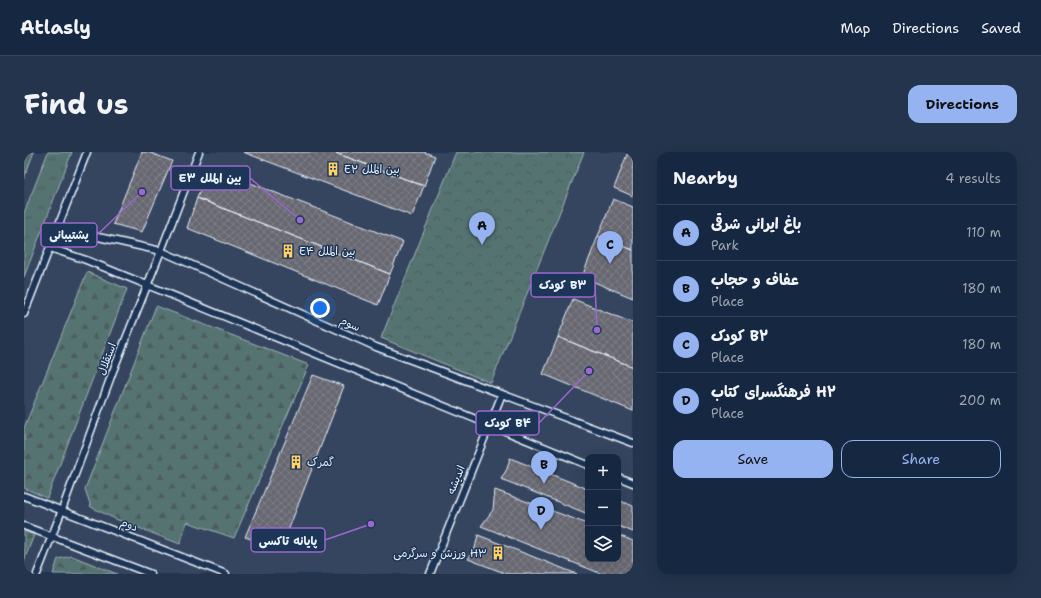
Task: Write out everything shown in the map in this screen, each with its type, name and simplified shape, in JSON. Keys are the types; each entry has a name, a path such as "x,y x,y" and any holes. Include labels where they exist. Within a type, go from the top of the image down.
{"lane":[{"path":"24,314 87,152"},
{"name":"استقلال","path":"37,574 113,371 199,152"},
{"name":"سوم","path":"58,228 161,251 376,347 633,443"},
{"path":"50,248 86,260 148,285 585,464"},
{"name":"اندیشه","path":"430,574 502,394"},
{"path":"621,478 633,483"},
{"name":"دوم","path":"24,496 226,574"},
{"path":"24,526 151,574"}],"shaded area":[{"path":"24,152 633,152 633,574 24,574"}],"green space":[{"path":"24,152 34,152 24,178"},
{"path":"48,152 72,152 24,277 24,213"},
{"path":"456,152 584,152 491,383 381,338"},
{"path":"87,272 127,289 47,498 24,488 24,428"},
{"path":"156,306 309,365 234,538 187,522 180,544 113,518 91,507 85,489"},
{"path":"24,531 34,535 24,561"},
{"path":"72,556 117,574 53,574 58,559"}],"building":[{"path":"142,152 148,152 172,161 142,232 113,224"},
{"name":"E۲ بین الملل","path":"243,152 333,152 424,186 412,216"},
{"path":"333,152 424,152 435,156 424,186"},
{"path":"628,152 633,152 633,196 614,188"},
{"path":"209,167 403,242 390,274 197,198"},
{"name":"E۴ بین الملل","path":"197,198 390,274 378,305 187,228"},
{"path":"613,199 633,207 633,250 598,236"},
{"path":"598,236 633,250 633,298 582,277"},
{"path":"573,299 633,323 633,367 558,337"},
{"path":"558,337 633,367 633,411 543,374"},
{"name":"گمرک","path":"313,375 344,386 281,549 245,537"},
{"path":"510,458 585,488 585,513 501,479 507,469"},
{"path":"495,490 585,523 585,562 621,562 621,536 633,541 633,574 602,574 481,526 493,510"},
{"path":"621,501 633,506 633,532 621,527"},
{"name":"ورزش و سرگرمی H۳","path":"478,535 577,574 507,574 468,559 475,548"}],"place":[{"name":"E۲ بین الملل","path":"333,169"},
{"name":"پشتیبانی","path":"142,192"},
{"name":"E۳ بین الملل","path":"300,220"},
{"name":"باغ ایرانی شرقی","path":"482,245"},
{"name":"E۴ بین الملل","path":"288,251"},
{"name":"کودک B۲","path":"610,264"},
{"name":"کودک B۳","path":"597,330"},
{"name":"کودک B۴","path":"589,371"},
{"name":"گمرک","path":"296,462"},
{"name":"عفاف و حجاب","path":"544,484"},
{"name":"پایانه تاکسی","path":"371,524"},
{"name":"فرهنگسرای کتاب H۲","path":"541,530"},
{"name":"ورزش و سرگرمی H۳","path":"498,553"}]}
